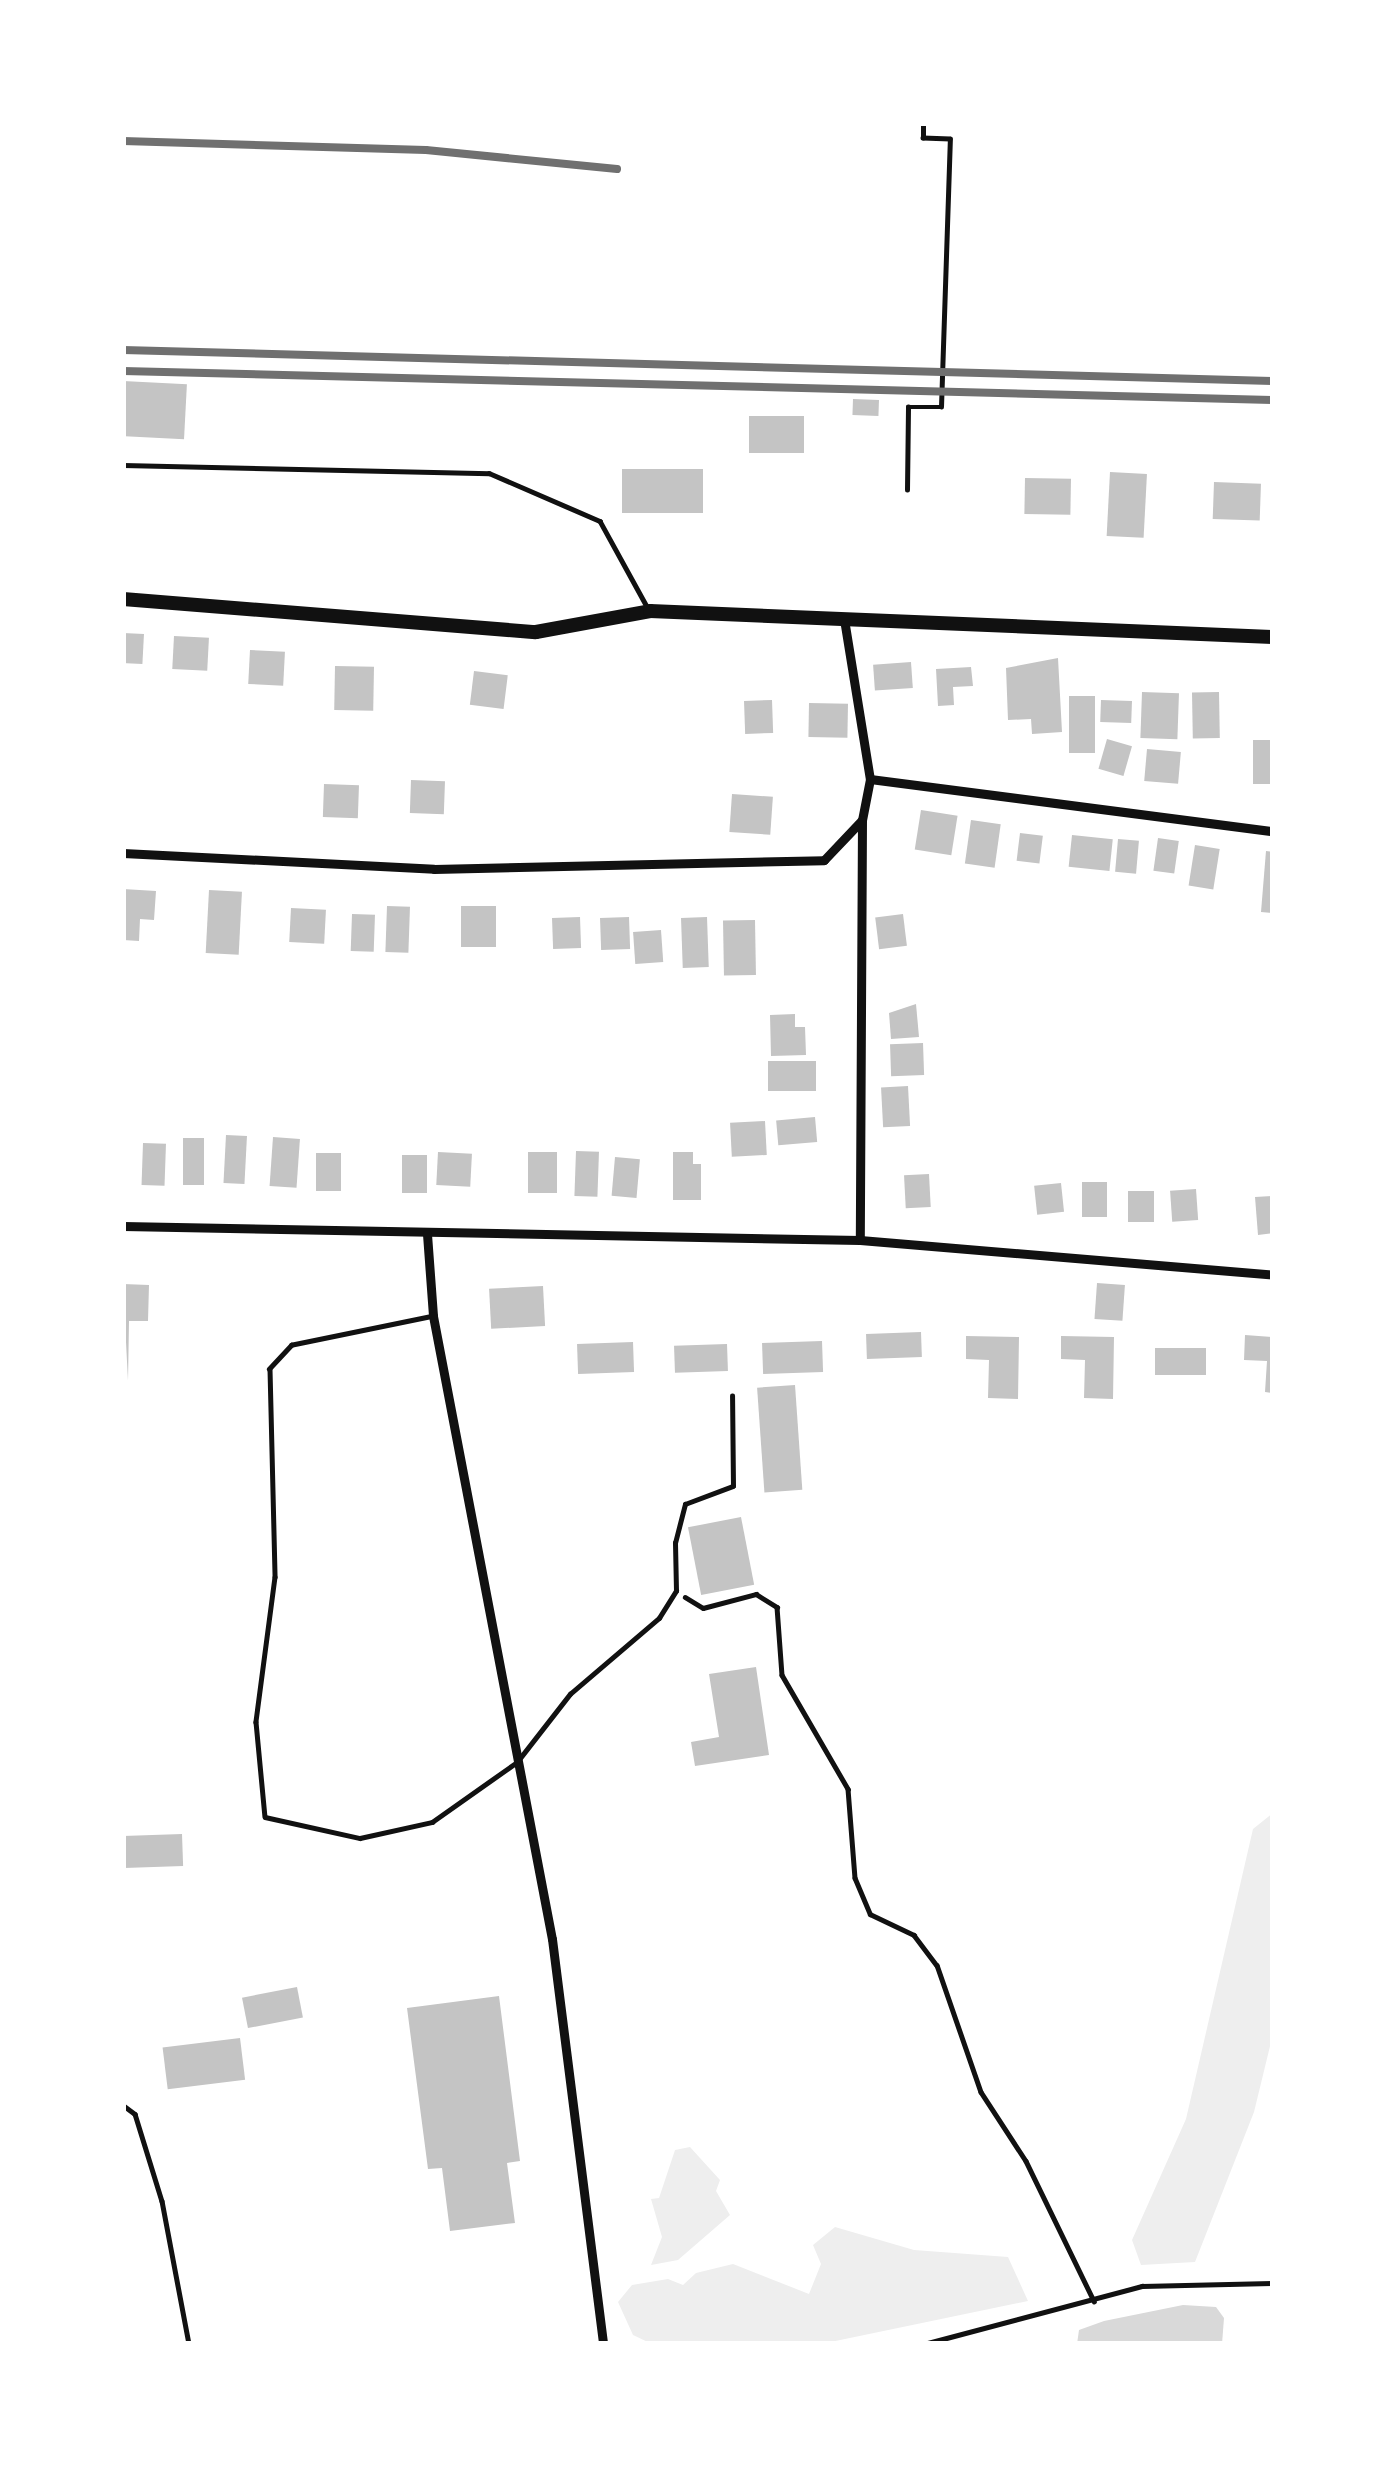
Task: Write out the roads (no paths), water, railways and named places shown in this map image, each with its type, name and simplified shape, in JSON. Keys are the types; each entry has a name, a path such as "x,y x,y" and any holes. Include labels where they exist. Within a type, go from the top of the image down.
{"main road":[{"path":"123,599 536,632 650,611 1273,637"}],"street":[{"path":"844,616 870,779 862,820 860,1240"},
{"path":"870,779 1273,831"},
{"path":"123,853 434,869 824,860 862,820"},
{"path":"123,1226 860,1240 1273,1274"},
{"path":"427,1234 433,1316 552,1939 603,2344"}],"lane":[{"path":"123,465 489,473 599,521 650,611"},
{"path":"433,1316 292,1345 270,1369 274,1577 256,1722 265,1817 360,1838 432,1822 518,1762 570,1694 659,1618 676,1591 675,1544 685,1504 733,1486 732,1396"}],"railway":[{"path":"123,141 426,150 617,169"},
{"path":"123,350 1273,381"},
{"path":"123,371 1273,400"}]}
